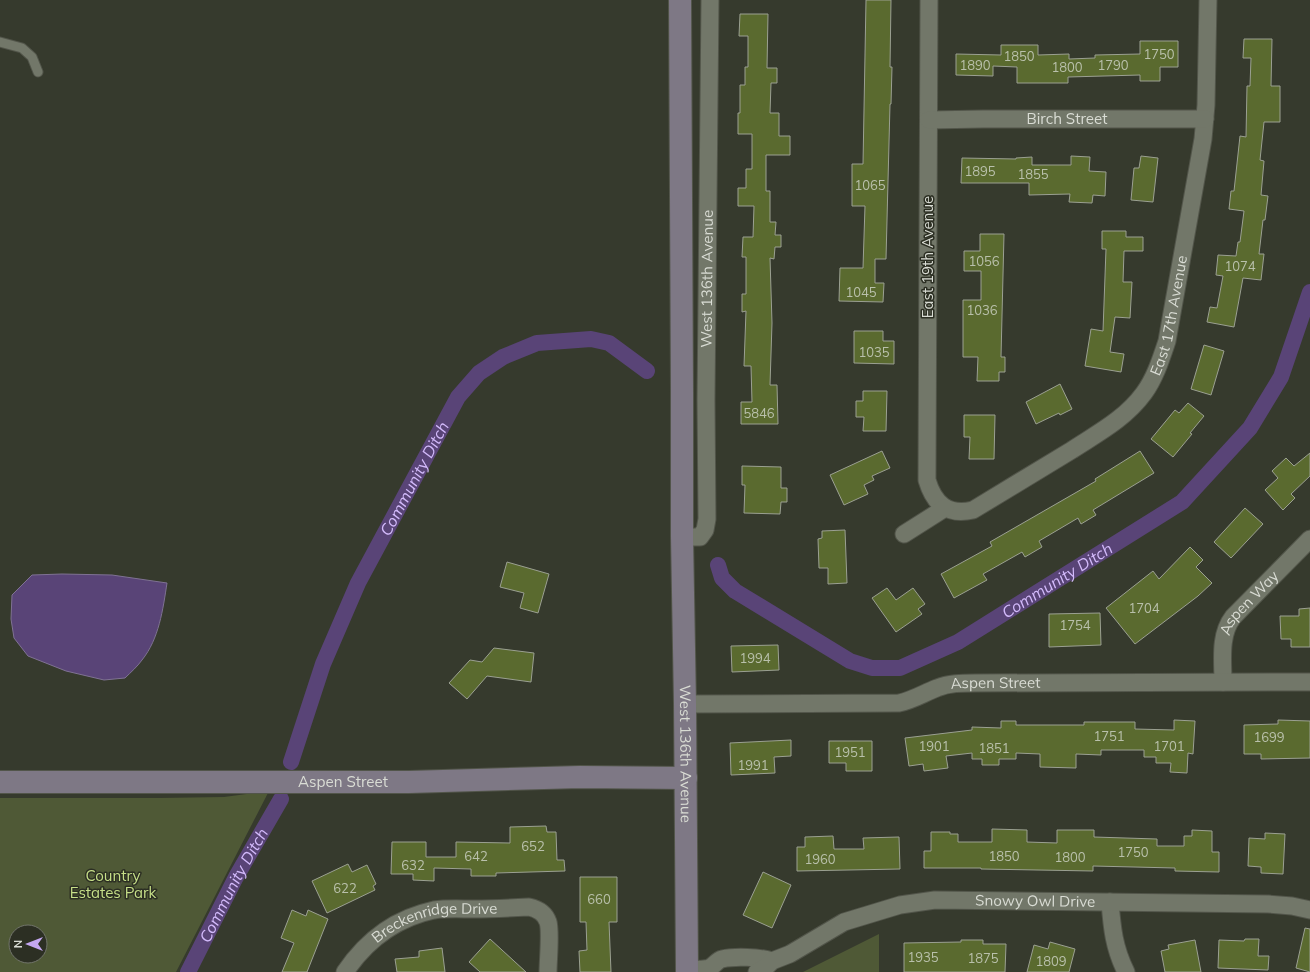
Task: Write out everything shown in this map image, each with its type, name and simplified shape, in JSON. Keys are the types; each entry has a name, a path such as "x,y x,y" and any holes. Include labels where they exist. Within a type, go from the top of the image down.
{"main road":[{"name":"West 136th Avenue","path":"680,0 682,537 686,778 687,970"},
{"name":"Aspen Street","path":"0,782 409,782 580,777 686,778"}],"street":[{"name":"West 136th Avenue","path":"682,537 700,537 705,530 707,519 706,400 710,0"},
{"name":"East 19th Avenue","path":"929,0 927,480 930,492 936,501 945,508"},
{"name":"East 17th Avenue","path":"945,508 959,512 973,510 1116,422 1132,408 1153,379 1167,341 1203,140 1206,105 1208,0"},
{"name":"Birch Street","path":"929,120 1205,119"},
{"path":"904,534 945,508"},
{"name":"Aspen Way","path":"1223,682 1223,651 1225,630 1228,623 1238,611 1310,539"},
{"name":"Aspen Street","path":"685,704 899,703 909,701 938,687 951,684 974,683 1310,682"},
{"name":"Snowy Owl Drive","path":"757,972 772,961 790,954 842,918 900,905 935,900 1268,904 1292,906 1310,910"},
{"path":"1110,902 1112,929 1116,948 1120,961 1126,972"},
{"name":"Breckenridge Drive","path":"345,972 352,961 370,942 403,920 416,915 435,910 509,909 529,907 541,911 548,922 548,972"},
{"path":"687,970 713,970 718,961 723,959 753,957 764,958 772,961"}],"lane":[{"path":"0,42 22,48 32,57 38,72"}],"green space":[{"name":"Country Estates Park","path":"269,791 176,972 0,972 0,798 224,797"},
{"path":"879,934 879,972 803,972"}],"shaded area":[{"path":"32,575 112,575 167,583 164,603 153,643 140,663 125,678 104,680 66,671 28,656 14,638 11,619 12,595"}],"building":[{"path":"866,0 891,0 890,67 892,67 886,259 875,259 875,283 884,283 883,302 839,301 840,268 863,268 865,206 852,206 852,164 863,164"},
{"path":"740,14 768,14 767,68 777,68 777,83 771,83 770,113 779,113 779,136 790,136 790,155 766,155 766,191 770,191 770,222 776,222 775,235 781,235 781,247 775,247 774,259 770,258 772,323 770,385 777,385 778,424 741,424 741,402 752,402 751,366 744,366 746,311 742,312 742,294 746,294 746,257 742,257 743,237 753,237 754,206 738,206 738,188 746,188 746,169 752,169 752,134 738,134 740,85 745,85 745,67 748,67 748,36 739,36"},
{"path":"1244,39 1272,39 1271,86 1280,86 1280,122 1264,122 1260,160 1264,161 1261,195 1268,196 1265,220 1263,220 1259,254 1264,254 1261,280 1243,278 1234,327 1207,322 1210,307 1217,308 1223,276 1216,275 1218,255 1236,256 1238,242 1240,242 1244,211 1229,209 1231,191 1234,191 1240,136 1246,137 1247,86 1250,86 1251,58 1243,58"},
{"path":"1140,41 1178,41 1178,67 1160,67 1160,81 1140,81 1140,75 1068,77 1068,83 1017,83 1017,67 993,66 993,76 956,75 956,54 1001,55 1001,45 1038,45 1038,55 1069,54 1069,59 1095,58 1095,55 1140,54"},
{"path":"1071,156 1090,157 1089,171 1106,172 1105,196 1093,195 1092,203 1069,202 1070,194 1029,195 1029,183 961,183 962,158 1016,159 1032,157 1032,165 1071,165"},
{"path":"1141,156 1158,158 1153,202 1131,200 1134,168 1139,168"},
{"path":"1102,231 1126,231 1126,237 1143,237 1143,251 1124,251 1123,282 1132,282 1130,318 1115,317 1110,352 1124,354 1121,372 1085,366 1091,329 1103,331 1106,249 1102,249"},
{"path":"980,234 1004,234 1001,357 1005,357 1005,372 999,372 999,381 977,381 978,357 963,357 963,300 981,300 981,271 964,271 964,251 980,251"},
{"path":"854,331 883,331 883,341 894,341 894,364 854,363"},
{"path":"1204,345 1224,351 1211,395 1191,389"},
{"path":"1060,384 1072,409 1060,415 1059,413 1036,424 1026,402"},
{"path":"863,391 887,391 886,431 863,431 864,417 856,417 856,401 863,401"},
{"path":"1188,403 1204,416 1190,433 1192,434 1173,457 1151,439 1175,410 1179,413"},
{"path":"964,415 995,415 994,459 969,459 970,437 964,437"},
{"path":"882,451 890,468 872,476 874,480 864,485 868,494 844,505 830,475"},
{"path":"1140,451 1154,473 1093,510 1096,515 1081,524 1078,518 1039,541 1042,547 1025,557 1022,552 983,574 987,580 954,598 941,574 992,546 990,542 1096,481 1095,479"},
{"path":"1310,453 1310,476 1291,494 1295,498 1283,510 1265,490 1278,478 1272,471 1286,458 1294,466"},
{"path":"742,466 781,467 781,488 787,488 787,502 781,502 780,514 744,513 745,485 742,485"},
{"path":"1245,508 1263,524 1231,558 1214,542"},
{"path":"845,530 847,583 828,584 828,568 819,568 818,539 822,538 822,531"},
{"path":"1190,547 1203,560 1196,567 1212,583 1198,596 1135,644 1106,608 1153,571 1159,579"},
{"path":"507,562 549,574 538,613 520,608 524,593 500,587"},
{"path":"887,588 896,600 913,588 925,604 918,609 922,614 896,632 872,598"},
{"path":"1310,608 1310,647 1291,647 1291,639 1281,639 1280,616 1299,616 1299,609"},
{"path":"1100,613 1101,645 1049,647 1049,614"},
{"path":"778,645 779,670 732,672 731,646"},
{"path":"494,648 534,653 531,682 487,676 467,699 449,683 470,660 482,662"},
{"path":"1174,720 1195,721 1193,754 1188,753 1187,773 1170,772 1171,763 1156,763 1156,757 1144,757 1144,750 1101,750 1101,755 1076,754 1076,768 1040,767 1040,754 1016,753 1016,759 999,759 999,765 982,765 982,759 972,759 972,753 946,756 948,768 924,771 923,764 909,766 905,738 972,730 972,727 1001,728 1001,721 1016,721 1016,725 1084,725 1084,722 1135,722 1135,729 1174,730"},
{"path":"1278,720 1310,721 1310,758 1261,759 1261,754 1244,754 1244,725 1278,724"},
{"path":"791,740 791,756 774,757 775,773 731,775 730,743"},
{"path":"829,741 872,741 872,771 846,771 846,763 829,763"},
{"path":"546,826 547,832 556,832 557,860 564,860 565,871 496,873 496,876 471,876 471,869 434,868 434,881 413,880 413,874 391,874 392,842 426,842 426,857 456,857 456,842 510,843 510,827"},
{"path":"992,829 1027,830 1027,842 1057,843 1057,830 1094,830 1094,837 1157,839 1157,846 1184,846 1184,836 1192,836 1192,830 1212,831 1212,852 1219,852 1219,872 1175,871 1175,868 1093,866 1093,871 924,868 924,851 931,851 931,832 950,832 950,834 958,834 958,842 992,842"},
{"path":"1265,833 1285,834 1283,874 1261,873 1261,867 1248,866 1249,838 1265,839"},
{"path":"833,836 834,849 864,849 863,838 899,837 900,869 797,871 797,847 805,847 805,837"},
{"path":"348,864 352,872 367,865 376,884 373,886 375,890 327,913 312,881"},
{"path":"763,872 791,885 772,928 743,915"},
{"path":"580,877 617,877 617,922 609,922 611,972 580,972 579,951 587,950 586,922 580,922"},
{"path":"292,910 306,916 308,910 328,919 307,972 282,972 294,943 281,938"},
{"path":"1305,928 1310,929 1310,972 1296,968"},
{"path":"490,939 526,972 480,972 469,962"},
{"path":"1245,939 1259,939 1258,956 1269,956 1268,970 1218,968 1219,940 1244,941"},
{"path":"961,940 983,940 983,944 1006,944 1005,972 904,972 904,943 961,942"},
{"path":"1195,940 1201,972 1165,972 1161,951 1169,949 1168,945"},
{"path":"1050,942 1075,949 1069,972 1027,972 1034,945 1048,949"},
{"path":"442,948 445,972 397,972 395,959 419,957 419,951"}],"waterway":[{"name":"Community Ditch","path":"718,565 722,578 735,591 850,661 872,668 900,668 958,642 1182,502 1250,428 1281,377 1310,292"},
{"name":"Community Ditch","path":"291,762 323,664 358,583 458,397 479,373 503,357 537,343 591,339 609,343 647,371"},
{"name":"Community Ditch","path":"188,972 236,877 281,799"}]}
